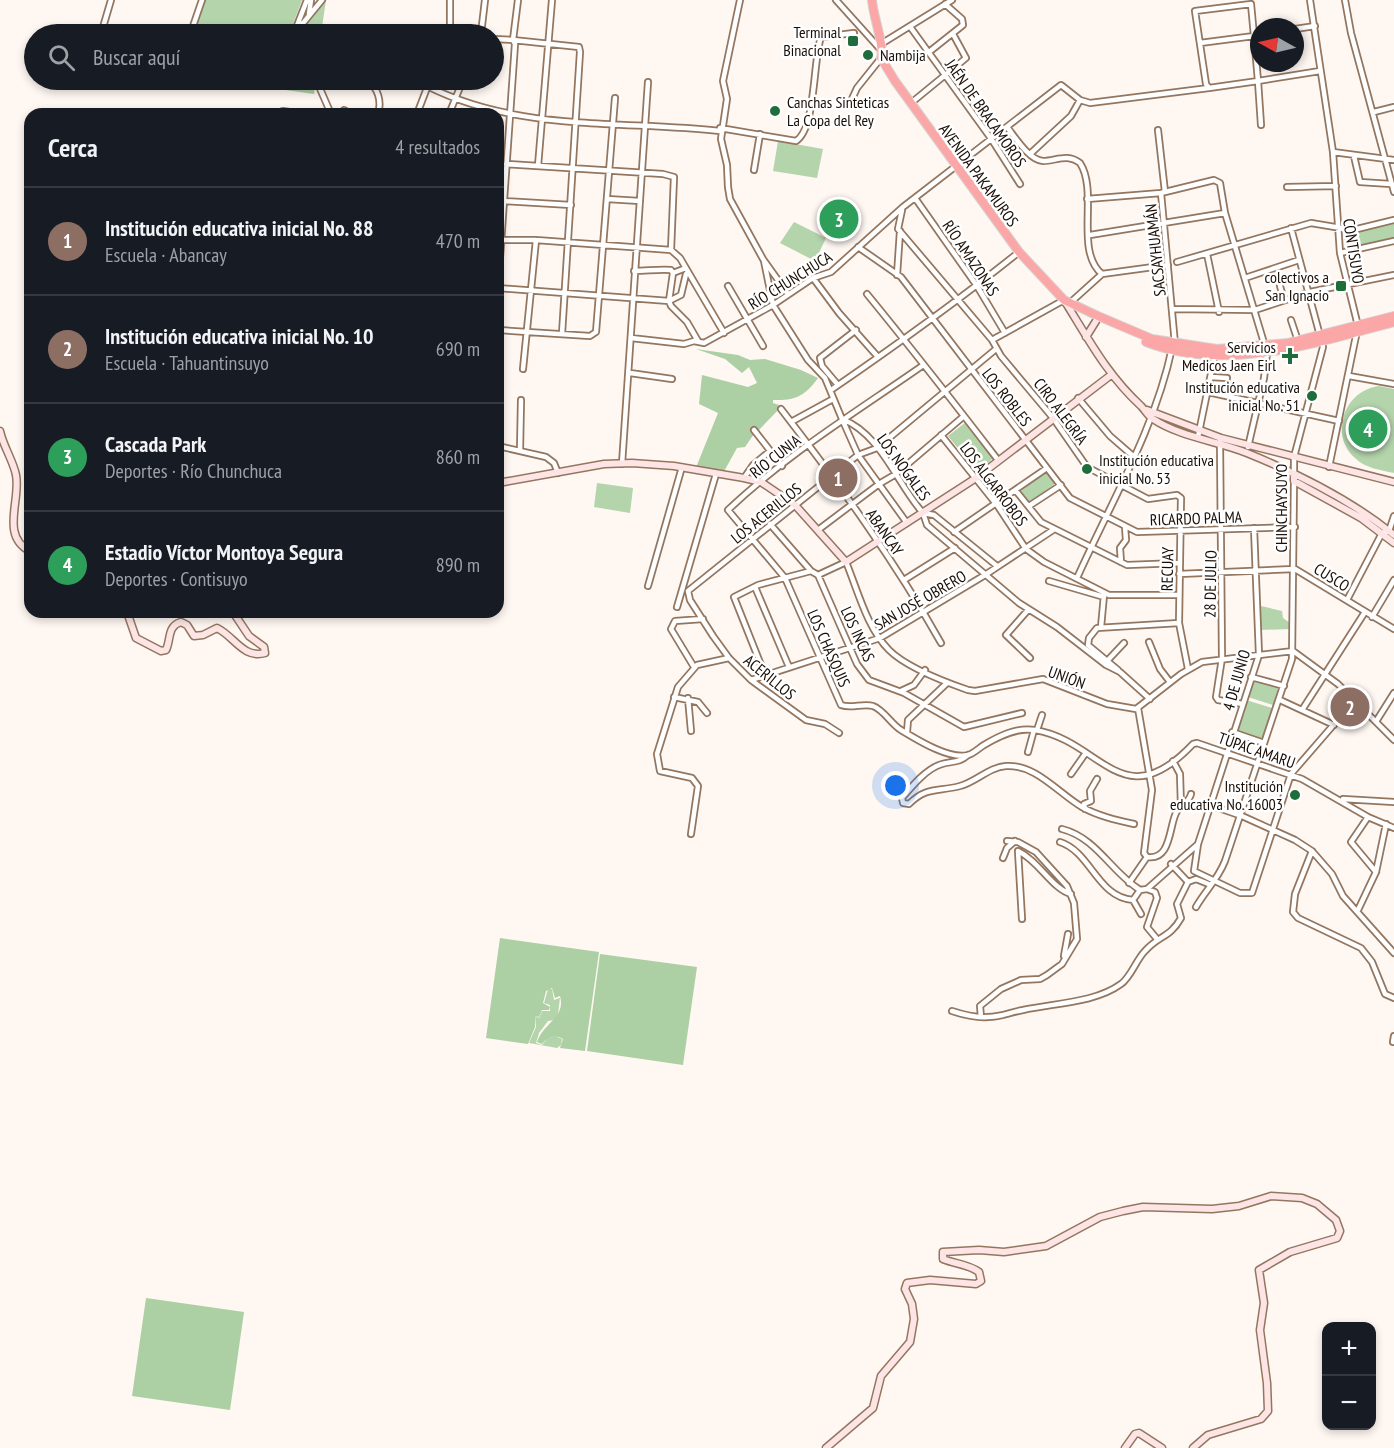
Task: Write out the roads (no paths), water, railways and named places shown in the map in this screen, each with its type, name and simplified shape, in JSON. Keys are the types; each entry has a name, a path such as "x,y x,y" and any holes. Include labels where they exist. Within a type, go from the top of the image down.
{"highway":[{"path":"872,0 882,52"},
{"name":"AVENIDA PAKAMUROS","path":"882,52 911,103 1019,252 1067,301 1097,318 1173,346 1216,352 1267,350 1394,322"},
{"name":"AVENIDA PAKAMUROS","path":"1357,329 1394,316"},
{"name":"AVENIDA PAKAMUROS","path":"1267,350 1298,341 1321,338"}],"street":[{"path":"104,24 111,0"},
{"path":"194,24 202,0"},
{"path":"309,0 309,14"},
{"path":"298,24 309,0"},
{"path":"301,24 322,0"},
{"path":"450,0 450,24"},
{"path":"482,24 485,0"},
{"path":"504,189 511,115 515,44 513,39 518,0"},
{"path":"538,166 552,0"},
{"path":"740,0 723,81 727,99 720,129 730,199 764,261 789,294"},
{"path":"836,0 882,52"},
{"path":"851,101 857,88 882,52 911,28 952,0"},
{"name":"CONTISUYO","path":"1310,0 1333,152 1340,253 1357,329 1329,467"},
{"path":"1345,0 1351,33 1394,192"},
{"path":"1209,88 1206,84 1195,11 1251,2 1254,18"},
{"path":"929,52 963,22 945,4"},
{"path":"1304,28 1315,26"},
{"name":"JAÉN DE BRACAMOROS","path":"911,28 992,140 1020,184"},
{"path":"504,114 577,123 720,129 796,141 801,138 807,122 821,37 854,33"},
{"path":"911,103 966,57 952,34"},
{"path":"1200,43 1250,37"},
{"path":"504,39 579,47 570,242 562,333"},
{"path":"1030,154 1071,116 1080,100 1090,103 1320,71"},
{"path":"1258,72 1261,125"},
{"path":"622,464 648,82"},
{"name":"RÍO CHUNCHUCA","path":"631,338 684,344 704,343 724,333 773,305 813,278 831,272 903,207 1061,85 1080,100"},
{"path":"321,90 328,108"},
{"path":"377,90 380,108"},
{"path":"419,108 426,90"},
{"path":"436,90 479,108"},
{"path":"451,108 459,90"},
{"path":"504,330 593,335 596,332 611,125 615,98"},
{"path":"1374,112 1394,107"},
{"path":"1007,127 1030,154 1041,160 1067,158 1080,163 1084,168 1090,258 1102,274"},
{"path":"1158,130 1163,193 1217,181 1267,350 1258,404 1246,453"},
{"path":"754,170 760,135"},
{"path":"1333,152 1394,160"},
{"path":"1354,156 1360,182 1391,184"},
{"path":"506,164 609,170 674,177 671,250 686,268 724,333"},
{"path":"1287,187 1336,186"},
{"name":"SACSAYHUAMÁN","path":"1077,578 1153,416 1165,381 1173,346 1173,309 1163,193 1087,199"},
{"name":"RÍO AMAZONAS","path":"915,198 977,286 1005,333"},
{"path":"607,200 640,201"},
{"path":"504,201 571,205"},
{"path":"897,275 900,231 898,226 903,207"},
{"path":"1090,235 1164,225 1225,213"},
{"path":"1177,262 1313,223 1353,230 1394,219"},
{"name":"CHINCHAYSUYO","path":"1196,907 1214,883 1242,816 1257,762 1280,700 1293,651 1294,457 1323,347 1291,228"},
{"name":"CIRO ALEGRÍA","path":"900,231 992,340 996,349 1053,418 1087,467 1120,486"},
{"path":"504,240 637,246 671,250"},
{"path":"524,369 536,240"},
{"path":"1340,253 1394,241"},
{"name":"LOS ROBLES","path":"858,248 897,275 1026,440"},
{"path":"831,390 905,340 930,318 977,286 1019,252"},
{"path":"1207,254 1219,312"},
{"path":"1245,278 1299,260"},
{"path":"764,261 773,305"},
{"path":"992,340 1067,301 1102,274 1168,265"},
{"path":"673,273 686,268"},
{"path":"634,271 652,269 671,270 673,273"},
{"path":"673,273 669,285 669,301 671,306 687,321 698,342"},
{"path":"504,288 669,301 681,295 686,274 689,274"},
{"path":"1173,309 1219,312 1255,310 1310,292 1394,275"},
{"path":"813,278 839,313 878,357"},
{"path":"728,286 763,346"},
{"path":"1280,286 1284,300"},
{"path":"867,294 905,340 922,366 947,391 998,460"},
{"path":"1067,301 1086,337 1111,375 1153,416 1220,441 1364,512 1388,533 1394,543"},
{"name":"LOS NOGALES","path":"773,305 808,360 825,378 842,419 853,424 877,448 923,513 933,515 997,567"},
{"path":"1086,337 1097,318"},
{"path":"1291,320 1298,341"},
{"path":"838,385 820,363 820,358 856,330"},
{"name":"LOS ACERILLOS","path":"703,619 687,594 690,588 858,455 877,448 996,349"},
{"path":"1199,433 1216,352"},
{"name":"RÍO CUNIA","path":"752,540 728,510 842,419 872,402 922,366"},
{"path":"630,372 672,379"},
{"path":"770,524 818,575 878,543 976,478 1111,375"},
{"path":"1349,376 1394,384"},
{"path":"1211,377 1227,378"},
{"path":"1208,392 1339,421"},
{"path":"1078,398 1110,436 1133,456"},
{"path":"790,422 833,399"},
{"path":"520,451 521,400"},
{"name":"ABANCAY","path":"781,410 831,476 904,580 941,644"},
{"path":"818,530 896,474 964,416"},
{"path":"842,419 858,455 907,523"},
{"path":"0,430 17,477 9,518 10,527 17,541 24,546"},
{"path":"754,430 782,466"},
{"name":"LOS ALGARROBOS","path":"941,435 997,505 1026,549"},
{"name":"RICARDO PALMA","path":"1026,440 1070,498 1137,532 1295,527"},
{"path":"1220,441 1248,445 1394,482"},
{"name":"28 DE JULIO","path":"1220,441 1223,529 1222,658 1216,695 1218,700 1243,704"},
{"path":"504,447 551,459 558,473"},
{"path":"744,478 753,465 770,451"},
{"path":"504,482 622,464 682,467 744,478 761,482 795,505 846,562"},
{"path":"648,586 682,467"},
{"path":"954,532 997,505 1047,468"},
{"path":"677,607 716,474"},
{"path":"1029,506 1061,485"},
{"name":"RECUAY","path":"1120,486 1148,499 1180,496 1183,504 1180,531 1179,623 1182,648 1188,669"},
{"path":"1016,491 1041,522 1121,562 1132,565 1179,563"},
{"path":"923,513 927,525 1028,610 1057,627 1106,665 1120,672"},
{"path":"1347,600 1388,533 1394,516"},
{"path":"1121,562 1120,548 1126,540 1125,527"},
{"name":"4 DE JUNIO","path":"1214,883 1193,868 1198,844 1232,732 1259,655 1254,528"},
{"name":"SAN JOSÉ OBRERO","path":"751,680 880,638 985,575 1053,530"},
{"name":"LOS CHASQUIS","path":"752,540 785,578 841,705 872,706 900,730 907,732"},
{"path":"904,580 955,548"},
{"path":"1026,549 1044,562 1077,578 1104,595"},
{"name":"UNIÓN","path":"846,562 880,638 895,655 947,683 975,691 1043,679 1107,704 1138,708"},
{"name":"CUSCO","path":"1179,574 1295,569 1394,629"},
{"path":"765,675 735,603 735,595 812,571"},
{"name":"LOS INCAS","path":"818,575 850,648 869,680 900,692 964,728 1022,713"},
{"path":"1372,617 1394,580"},
{"path":"1049,581 1104,595 1179,595"},
{"path":"755,587 789,667"},
{"path":"1101,627 1104,595"},
{"path":"1028,610 1006,635 1030,658"},
{"path":"1302,710 1365,612"},
{"path":"129,618 136,638 161,651 166,650 172,629 181,622 187,625 194,636 203,635 217,628 240,648 257,654 265,653 264,647 249,636 237,618"},
{"path":"694,667 671,629 675,621 703,619"},
{"name":"ACERILLOS","path":"703,619 729,658 751,680 806,720 825,724 839,732"},
{"path":"1150,699 1108,660 1088,645 1091,634 1101,627 1179,623"},
{"path":"1149,642 1160,669 1170,682"},
{"path":"1108,660 1124,643"},
{"path":"1147,857 1145,849 1151,810 1151,775 1138,708 1188,669 1222,658 1293,651 1324,673 1355,700 1394,740"},
{"path":"691,834 698,786 692,778 660,771 657,765 657,754 678,687 694,667 729,658"},
{"path":"900,692 914,685 925,670"},
{"path":"1251,677 1284,686"},
{"path":"947,683 908,720 907,732 942,752 968,755"},
{"path":"1377,720 1394,693"},
{"path":"674,697 688,698 698,702 707,713"},
{"path":"688,698 692,731"},
{"path":"1280,700 1334,725"},
{"path":"952,1011 964,1016 1005,1016 1106,992 1122,984 1136,963 1157,939 1168,936 1177,925 1180,918 1177,904 1188,882 1196,879 1240,893 1252,893 1292,774 1355,700"},
{"path":"1028,752 1042,716"},
{"path":"1134,824 1107,818 1085,809 1034,773 1017,766 1004,766 964,785 916,795 909,804 903,803 902,798 940,764 958,762 1006,733 1036,730 1068,742 1109,770 1121,774 1151,775"},
{"path":"1232,732 1264,743"},
{"name":"TÚPAC AMARU","path":"1151,775 1173,761 1192,744 1226,752 1292,774 1340,799 1368,817 1394,828"},
{"path":"1071,774 1085,754"},
{"path":"1173,761 1180,774 1181,807"},
{"path":"1085,809 1084,804 1091,801 1090,791 1095,786 1096,779"},
{"path":"1147,857 1154,857 1166,847 1174,818 1181,807 1189,801 1191,794"},
{"path":"1340,799 1394,802"},
{"path":"1210,805 1242,816 1295,840 1312,851 1332,874 1343,896 1394,952"},
{"path":"1368,817 1351,842 1376,872"},
{"path":"1358,910 1376,872 1386,824"},
{"path":"1062,829 1084,837 1128,883 1140,890"},
{"path":"981,1017 980,1006 993,994 1021,980 1040,979 1062,964 1077,939 1071,894 1036,852 1015,841 1007,840"},
{"path":"1003,858 1007,848 1015,841"},
{"path":"1060,842 1073,850 1111,892 1122,899 1133,900"},
{"path":"1133,900 1140,890 1147,888 1171,864 1198,844"},
{"path":"1022,919 1018,851 1032,859 1059,888 1071,894"},
{"path":"1312,851 1295,894 1293,912 1298,918 1361,948 1372,962 1383,990 1394,998"},
{"path":"1128,883 1147,857"},
{"path":"1171,864 1188,882"},
{"path":"1147,888 1155,892 1157,898 1147,927 1157,939"},
{"path":"1133,900 1141,914"},
{"path":"1064,959 1068,934"},
{"path":"826,1448 873,1408 881,1376 910,1342 914,1319 912,1304 905,1289 907,1283 946,1280 976,1284 981,1281 979,1272 963,1264 947,1261 943,1258 943,1252 979,1250 1004,1252 1046,1246 1101,1217 1143,1207 1212,1209 1239,1206 1271,1196 1302,1198 1317,1203 1336,1220 1340,1231 1337,1238 1290,1252 1259,1270 1264,1303 1260,1330 1268,1383 1268,1411 1261,1419 1208,1435 1193,1448"},
{"path":"1125,1448 1135,1434 1139,1433 1162,1448"}],"water":[{"path":"844,205 852,206 859,223 854,231 823,228 820,216"}],"place":[{"name":"Terminal Binacional","path":"853,41"},
{"name":"Nambija","path":"868,55"},
{"name":"Canchas Sinteticas La Copa del Rey","path":"775,111"},
{"name":"Cascada Park","path":"839,219"},
{"name":"colectivos a San Ignacio","path":"1341,286"},
{"name":"Servicios Medicos Jaen Eirl","path":"1290,356"},
{"name":"Institución educativa inicial No. 51","path":"1312,396"},
{"name":"Estadio Víctor Montoya Segura","path":"1368,429"},
{"name":"Institución educativa inicial No. 53","path":"1087,469"},
{"name":"Institución educativa inicial No. 88","path":"838,478"},
{"name":"Institución educativa inicial No. 10","path":"1350,707"},
{"name":"Institución educativa No. 16003","path":"1295,795"}]}
